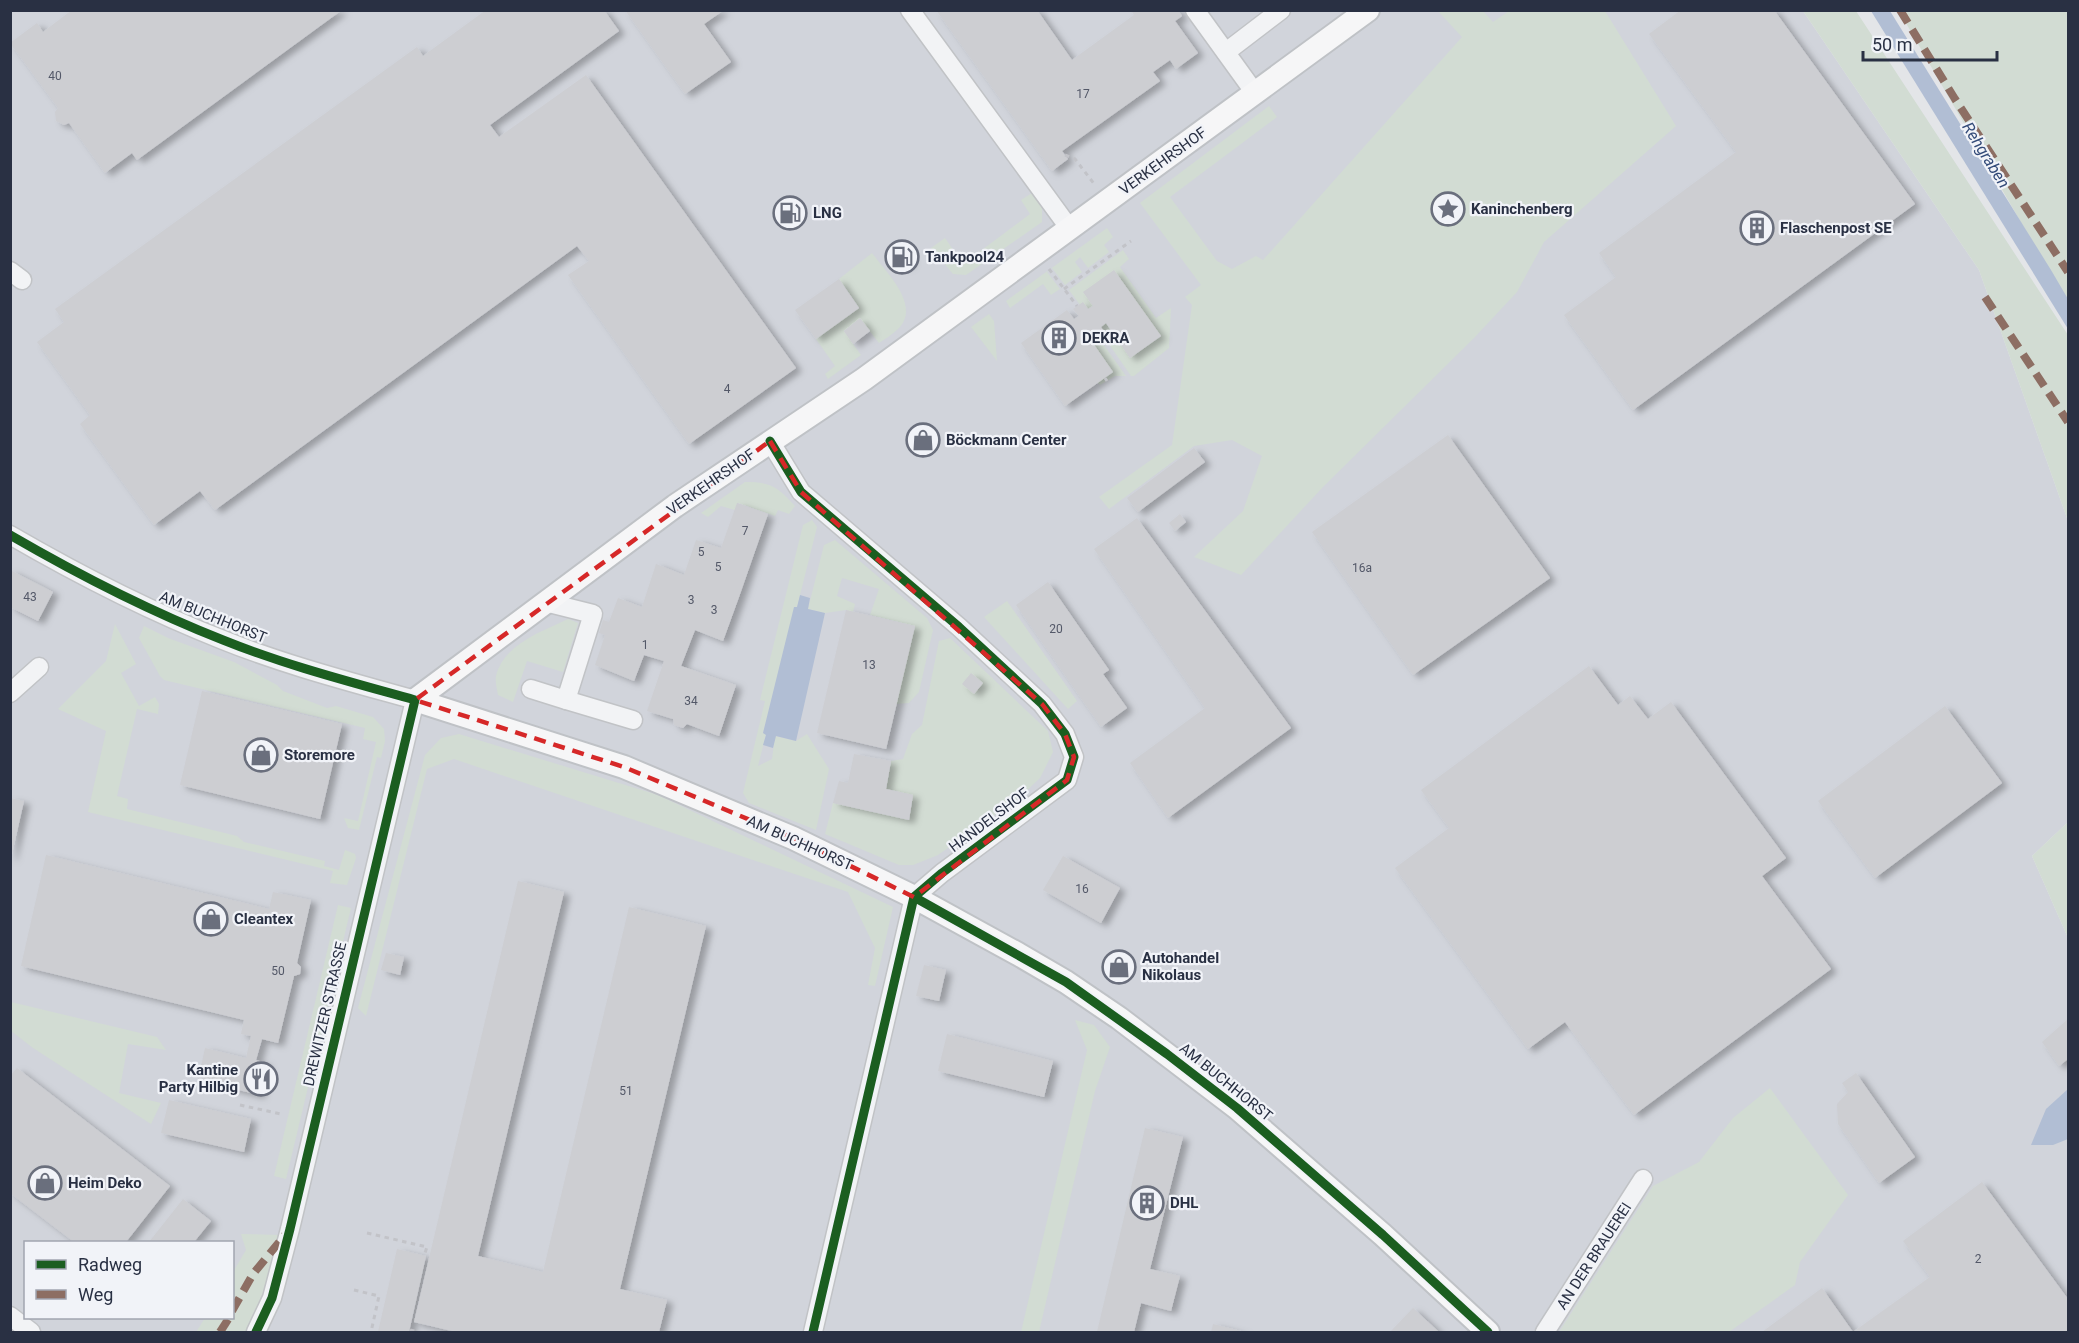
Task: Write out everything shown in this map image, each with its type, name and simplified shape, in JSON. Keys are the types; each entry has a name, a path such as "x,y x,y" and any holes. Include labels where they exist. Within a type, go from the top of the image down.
{"main road":[{"name":"VERKEHRSHOF","path":"415,700 675,506 832,402 1368,10"},
{"name":"AM BUCHHORST","path":"415,700 624,767 793,838 914,897 1066,982 1167,1054 1237,1108 1488,1332"}],"street":[{"path":"910,10 1070,229"},
{"path":"1195,10 1255,93"},
{"path":"1226,52 1281,10"},
{"name":"HANDELSHOF","path":"770,441 801,492 959,627 1042,704 1065,734 1074,757 1067,780 942,873 914,897"},
{"name":"AM BUCHHORST","path":"10,535 70,570 225,641 337,678 415,700"},
{"path":"545,602 593,614 566,700"},
{"path":"10,693 39,667"},
{"path":"531,689 633,720"},
{"name":"DREWITZER STRASSE","path":"256,1332 272,1298 290,1229 415,700"},
{"path":"813,1332 914,897"},
{"name":"AN DER BRAUEREI","path":"1545,1332 1643,1179"},
{"path":"10,1316 31,1332"}],"path":[{"path":"1065,155 1075,159 1108,201"},
{"path":"1064,289 1131,242"},
{"path":"1037,253 1077,306"},
{"path":"240,1105 281,1114"},
{"path":"367,1233 427,1247 424,1256"},
{"path":"354,1290 379,1296 371,1332"},
{"path":"410,1330 420,1332"}],"highlighted area":[{"path":"770,441 801,492 1042,704 1065,734 1074,757 1067,780 914,897 793,838 624,767 415,700"}],"shaded area":[{"path":"10,11 1803,11 1979,270 2068,521 2068,822 2032,856 2068,938 2068,1332 11,1332"},
{"path":"1438,11 1483,11 1493,22 1509,11 1605,11 1676,126 1544,242 1517,292 1474,338 1323,487 1241,575 1194,557 1243,511 1262,456 1232,440 1194,446 1109,509 1099,497 1172,445 1192,305 1185,297 1201,285 1140,203 1269,106 1277,117 1170,197 1217,261 1232,269 1256,256 1263,260 1462,37"},
{"path":"1803,11 1856,11 2068,335 2068,521 1979,270"},
{"path":"1899,11 2068,11 2068,304"},
{"path":"1032,193 1042,206 1042,222 966,275 953,274 931,248 945,238 963,264 1030,214 1021,200"},
{"path":"1107,228 1113,237 1104,245 1109,252 1088,268 1080,257 1075,262 1082,272 1065,285 1052,268 1047,272 1060,289 1051,295 1043,284 1010,308 1006,301"},
{"path":"1123,250 1129,259 1120,267 1156,318 1171,308 1169,348 1134,376 1131,376 1102,334 1104,331 1101,327 1106,323 1130,358 1161,336 1084,292 1093,306 1088,309 1083,303 1080,305 1069,290"},
{"path":"872,253 899,289 906,310 904,320 896,331 879,343 860,319 844,331 861,355 828,379 825,374 835,366 816,339 859,308 839,279"},
{"path":"989,314 994,321 997,361 971,327"},
{"path":"1092,333 1095,338 1098,337 1126,376 1115,376 1100,385 1098,383 1088,336"},
{"path":"745,482 761,483 773,487 784,494 795,506 789,514 778,510 775,516 738,503 735,510 721,506 708,517 701,513"},
{"path":"812,520 817,527 763,733 766,734 758,766 772,759 775,736 796,741 807,734 829,769 816,830 749,803 743,793 765,701 760,700 803,525"},
{"path":"835,540 927,618 933,630 919,692 909,703 896,704 915,626 870,615 879,589 842,578 837,596 855,604 853,612 846,610 825,613 808,609 824,545"},
{"path":"1007,601 1077,701 1068,709 984,617"},
{"path":"568,619 578,623 563,672 527,661 513,702 498,695 496,676 507,655 535,634"},
{"path":"115,624 136,664 121,673 139,706 155,697 159,704 158,714 137,709 117,796 128,799 127,809 237,836 244,842 325,861 324,866 339,870 345,850 355,854 356,858 347,885 330,883 333,871 88,812 106,731 58,709 106,661"},
{"path":"144,626 168,638 234,662 277,685 283,691 327,708 336,706 373,717 384,729 385,741 381,758 377,757 359,830 348,828 344,818 358,821 376,742 363,739 365,728 164,680 139,638"},
{"path":"950,638 1048,731 1053,752 1040,778 1020,797 938,855 913,865 899,865 825,834 833,803 909,820 913,795 886,789 891,761 903,759 912,734 922,725 939,641"},
{"path":"459,734 658,795 893,907 875,986 868,985 875,948 848,892 454,759 427,769 366,1016 358,1008 425,755 441,738"},
{"path":"2068,822 2068,938 2032,856"},
{"path":"338,905 351,908 286,1179 274,1176"},
{"path":"11,1002 157,1037 166,1050 128,1044 119,1093 161,1103 151,1124 33,1048 11,1031"},
{"path":"1075,1020 1094,1025 1110,1047 1095,1091 1039,1332 1021,1332 1087,1050"},
{"path":"1770,1088 1848,1195 1800,1262 1795,1285 1729,1332 1559,1332 1653,1186 1699,1162 1733,1118"},
{"path":"241,1234 282,1235 264,1296 248,1332 196,1332 204,1319 234,1319 234,1270 246,1250"}],"water":[{"path":"1871,11 1890,11 2051,270 2068,299 2068,329"},
{"path":"800,595 810,598 808,609 825,613 796,741 776,736 773,748 763,745 766,735 763,733 794,607 797,607"},
{"path":"2068,1089 2068,1139 2053,1145 2031,1145 2046,1109"}],"building":[{"path":"72,10 342,10 137,160 132,153 105,173 69,123 64,125 56,121 55,112 58,108 10,43 37,23 43,32"},
{"path":"486,10 604,10 619,31 490,125 499,137 586,75 796,368 689,444 568,275 589,261 577,246 215,510 200,491 154,525 80,424 90,415 37,342 64,322 55,309 417,47 423,56"},
{"path":"625,10 724,10 704,24 731,62 685,94"},
{"path":"936,10 1037,10 1072,60 1134,15 1131,10 1178,10 1182,16 1175,21 1198,53 1176,69 1170,60 1153,72 1160,81 1062,151 1068,159 1052,171"},
{"name":"Flaschenpost SE","path":"1681,10 1774,10 1915,204 1633,410 1564,315 1616,277 1599,253 1736,152 1649,34"},
{"path":"902,249 910,261 904,266 895,254"},
{"name":"DEKRA","path":"1114,270 1161,336 1130,358 1106,323 1101,327 1104,332 1095,338 1092,333 1088,336 1113,372 1065,406 1021,343 1067,310 1074,319 1079,316 1073,309 1083,302 1088,309 1093,306 1083,292"},
{"path":"839,279 859,308 816,339 795,310"},
{"path":"860,318 870,331 853,344 844,331"},
{"path":"1448,435 1550,578 1413,675 1312,532"},
{"path":"1194,448 1205,462 1138,512 1127,498"},
{"path":"737,503 768,514 723,641 695,630 681,666 736,685 719,736 687,724 683,728 674,725 673,719 647,711 664,661 644,655 634,681 595,665 605,635 599,633 603,620 609,622 618,598 642,607 656,564 684,575 696,540 721,548"},
{"path":"1180,514 1186,522 1175,531 1169,523"},
{"path":"1137,518 1291,728 1168,818 1130,763 1205,708 1094,549"},
{"path":"10,570 53,592 38,621 10,607"},
{"path":"1048,582 1109,670 1103,674 1127,708 1101,727 1016,605"},
{"path":"846,610 915,626 886,749 817,733"},
{"path":"1589,666 1618,705 1630,696 1648,719 1671,702 1786,858 1762,876 1831,969 1634,1115 1565,1022 1528,1049 1395,868 1449,828 1421,790"},
{"path":"971,673 983,683 974,694 962,684"},
{"name":"Storemore","path":"202,691 342,724 320,819 180,785"},
{"path":"1945,706 2002,783 1875,878 1818,801"},
{"path":"854,754 891,761 886,789 913,795 909,820 833,803 839,781 848,783"},
{"path":"10,798 24,801 11,858 10,858"},
{"path":"46,855 269,909 273,892 311,900 297,963 301,967 300,974 294,976 278,1043 262,1039 256,1060 266,1063 259,1095 198,1080 205,1048 246,1058 251,1036 241,1034 244,1020 21,966"},
{"path":"1063,856 1120,888 1101,923 1043,890"},
{"path":"518,881 564,892 478,1256 543,1272 629,907 706,926 620,1289 667,1300 659,1332 456,1332 414,1322"},
{"path":"386,953 404,957 400,975 381,970"},
{"path":"924,965 946,970 939,1001 916,996"},
{"path":"2068,1019 2068,1059 2059,1066 2042,1042"},
{"path":"947,1034 1053,1061 1044,1097 938,1071"},
{"path":"17,1068 170,1186 127,1241 73,1241 10,1193 10,1076"},
{"path":"1856,1073 1915,1157 1879,1183 1838,1124 1837,1104 1848,1092 1842,1083"},
{"path":"169,1100 251,1119 244,1152 161,1133"},
{"name":"DHL","path":"1145,1128 1183,1137 1150,1269 1180,1276 1171,1311 1141,1303 1134,1332 1097,1332"},
{"path":"1982,1182 2068,1299 2068,1332 1853,1332 1930,1277 1903,1241"},
{"path":"183,1199 211,1221 195,1241 150,1241"},
{"path":"397,1249 426,1256 409,1332 378,1332"},
{"path":"1822,1288 1853,1332 1762,1332"},
{"path":"1413,1308 1439,1332 1390,1332"},
{"path":"1213,1324 1245,1332 1211,1332"}],"marked path":[{"path":"1900,10 2068,272"},
{"path":"1985,297 2068,422"},
{"path":"234,1307 253,1274 285,1235"},
{"path":"220,1332 228,1319"}],"cycle path":[{"path":"770,441 801,492 959,627 1042,704 1065,734 1074,757 1067,780 942,873 914,897 813,1332"},
{"path":"10,535 115,592 195,629 294,665 415,700 290,1229 272,1298 256,1332"},
{"path":"914,897 1066,982 1167,1054 1237,1108 1383,1235 1488,1332"}],"place":[{"name":"Kaninchenberg","path":"1448,209"},
{"name":"LNG","path":"790,213"},
{"name":"Flaschenpost SE","path":"1757,228"},
{"name":"Tankpool24","path":"902,257"},
{"name":"DEKRA","path":"1059,338"},
{"name":"Böckmann Center","path":"923,440"},
{"name":"Storemore","path":"261,755"},
{"name":"Cleantex","path":"211,919"},
{"name":"Autohandel Nikolaus","path":"1119,967"},
{"name":"Kantine Party Hilbig","path":"261,1079"},
{"name":"Heim Deko","path":"45,1183"},
{"name":"DHL","path":"1147,1203"}],"water label":[{"name":"Rehgraben","path":"1986,155"}]}
